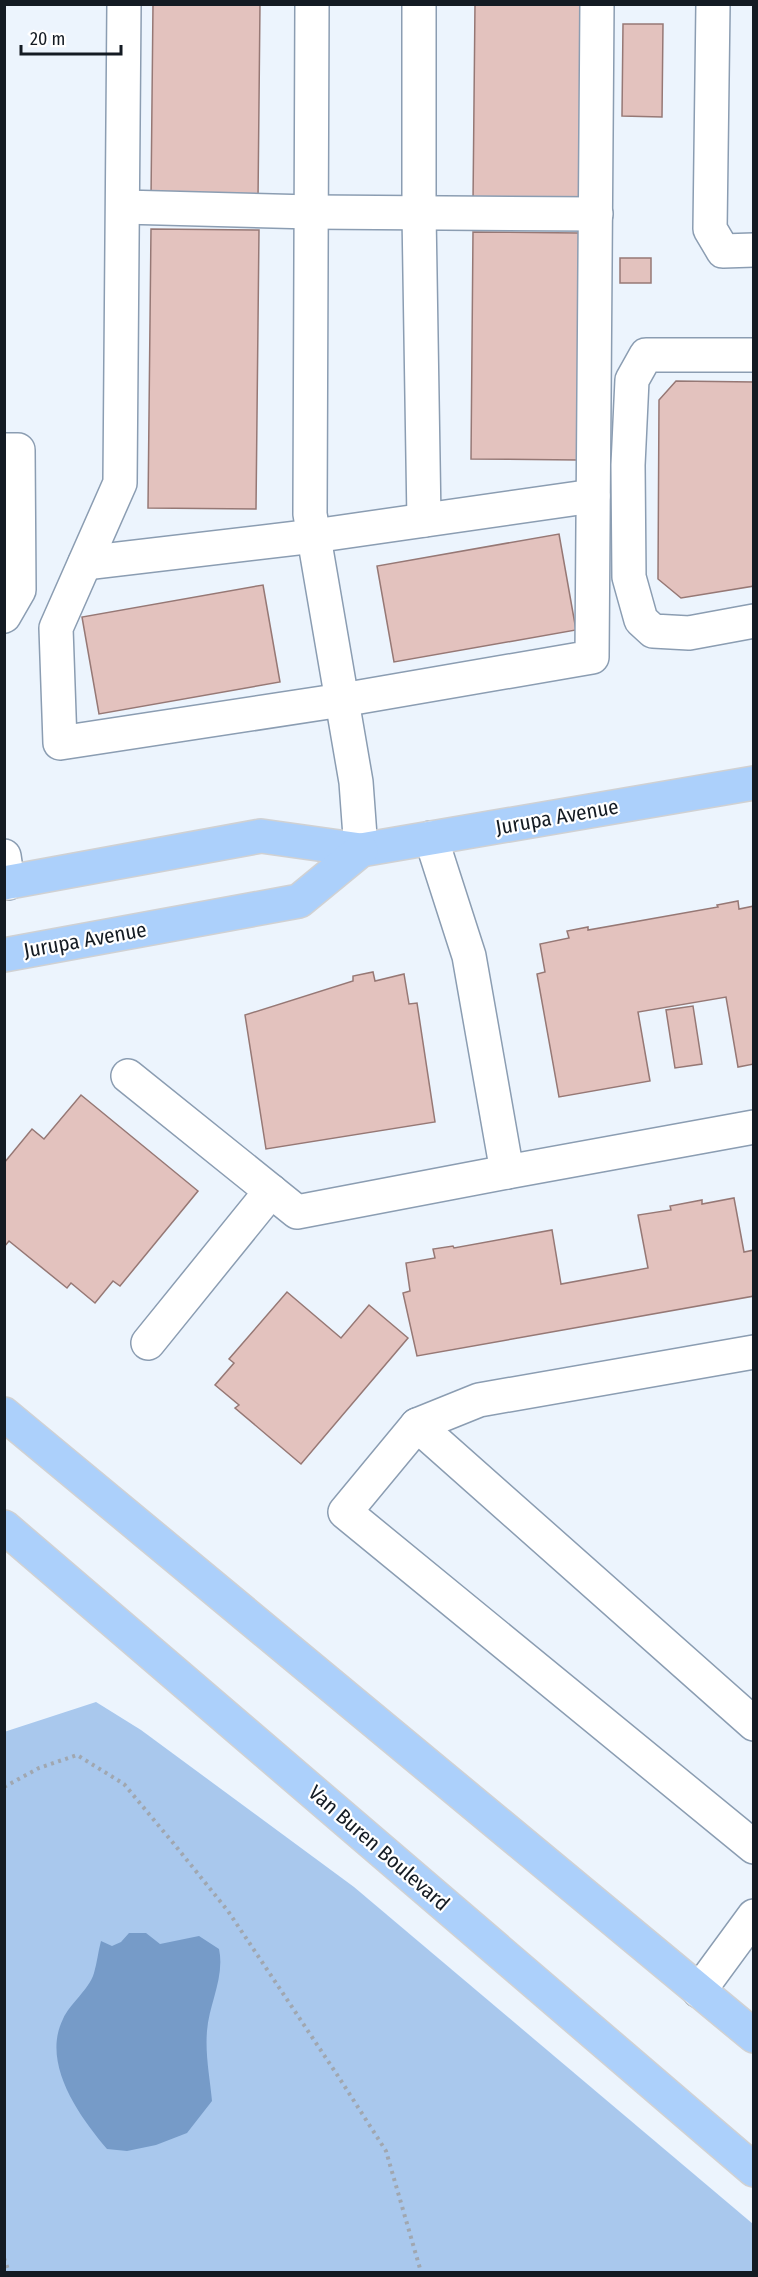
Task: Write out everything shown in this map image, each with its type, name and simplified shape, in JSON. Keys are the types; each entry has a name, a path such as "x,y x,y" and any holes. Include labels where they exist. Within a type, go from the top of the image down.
{"main road":[{"name":"Jurupa Avenue","path":"6,874 261,836 361,850 753,783"},
{"name":"Jurupa Avenue","path":"4,955 299,901 361,850"},
{"path":"4,1414 753,2036"},
{"name":"Van Buren Boulevard","path":"4,1527 753,2170"}],"lane":[{"path":"124,4 120,483 56,628 60,743 342,700 592,657 597,4"},
{"path":"312,4 310,514 356,782 361,850"},
{"path":"419,4 419,213 424,520"},
{"path":"713,4 710,229 723,251 753,250"},
{"path":"123,207 311,212 596,214"},
{"path":"753,355 646,355 632,380 628,465 629,577 641,620 654,631 689,633 753,621"},
{"path":"4,450 18,450 19,590 4,616"},
{"path":"85,563 314,536 593,496"},
{"path":"430,838 469,956 507,1172"},
{"path":"128,1076 297,1212 753,1127"},
{"path":"148,1343 271,1191"},
{"path":"753,1352 479,1400 417,1425 345,1512 753,1847"},
{"path":"417,1425 753,1724"},
{"path":"699,1991 753,1916"}],"path":[{"path":"4,1787 39,1768 77,1755 124,1784 228,1911 386,2151 421,2272"},
{"path":"4,2258 9,2272"}],"shaded area":[{"path":"96,1702 141,1730 354,1887 753,2224 753,2272 5,2272 4,1732"},
{"path":"129,1933 146,1933 160,1944 199,1936 219,1949 220,1970 207,2031 207,2058 212,2101 187,2133 156,2145 127,2151 107,2149 75,2105 60,2071 57,2036 70,2007 92,1979 101,1941 112,1946 121,1942"}],"building":[{"path":"153,4 260,4 258,200 151,198"},
{"path":"475,4 582,4 580,203 473,202"},
{"path":"623,24 663,24 662,117 622,116"},
{"path":"151,229 259,230 256,509 148,508"},
{"path":"473,232 579,233 578,460 471,459"},
{"path":"620,258 651,258 651,283 620,283"},
{"path":"676,381 754,382 754,586 681,598 658,579 659,400"},
{"path":"559,534 576,630 394,662 377,566"},
{"path":"263,585 280,682 99,714 82,617"},
{"path":"738,901 739,909 754,906 754,1064 738,1067 726,997 638,1012 650,1081 559,1097 537,974 545,972 540,944 569,938 567,931 588,927 588,930 718,907 717,905"},
{"path":"373,972 375,981 404,974 409,1004 417,1003 435,1122 266,1149 245,1015 353,981 353,976"},
{"path":"693,1006 702,1064 675,1068 666,1010"},
{"path":"81,1095 198,1191 120,1286 113,1281 95,1303 71,1283 67,1288 9,1241 4,1247 4,1163 32,1129 44,1139"},
{"path":"734,1198 744,1252 754,1250 754,1296 417,1356 403,1293 410,1291 406,1263 435,1258 433,1249 453,1246 454,1248 552,1230 561,1284 648,1268 638,1215 671,1210 670,1206 702,1200 702,1204"},
{"path":"287,1292 341,1338 369,1305 408,1338 301,1464 235,1408 239,1405 215,1385 234,1363 229,1359"}]}
